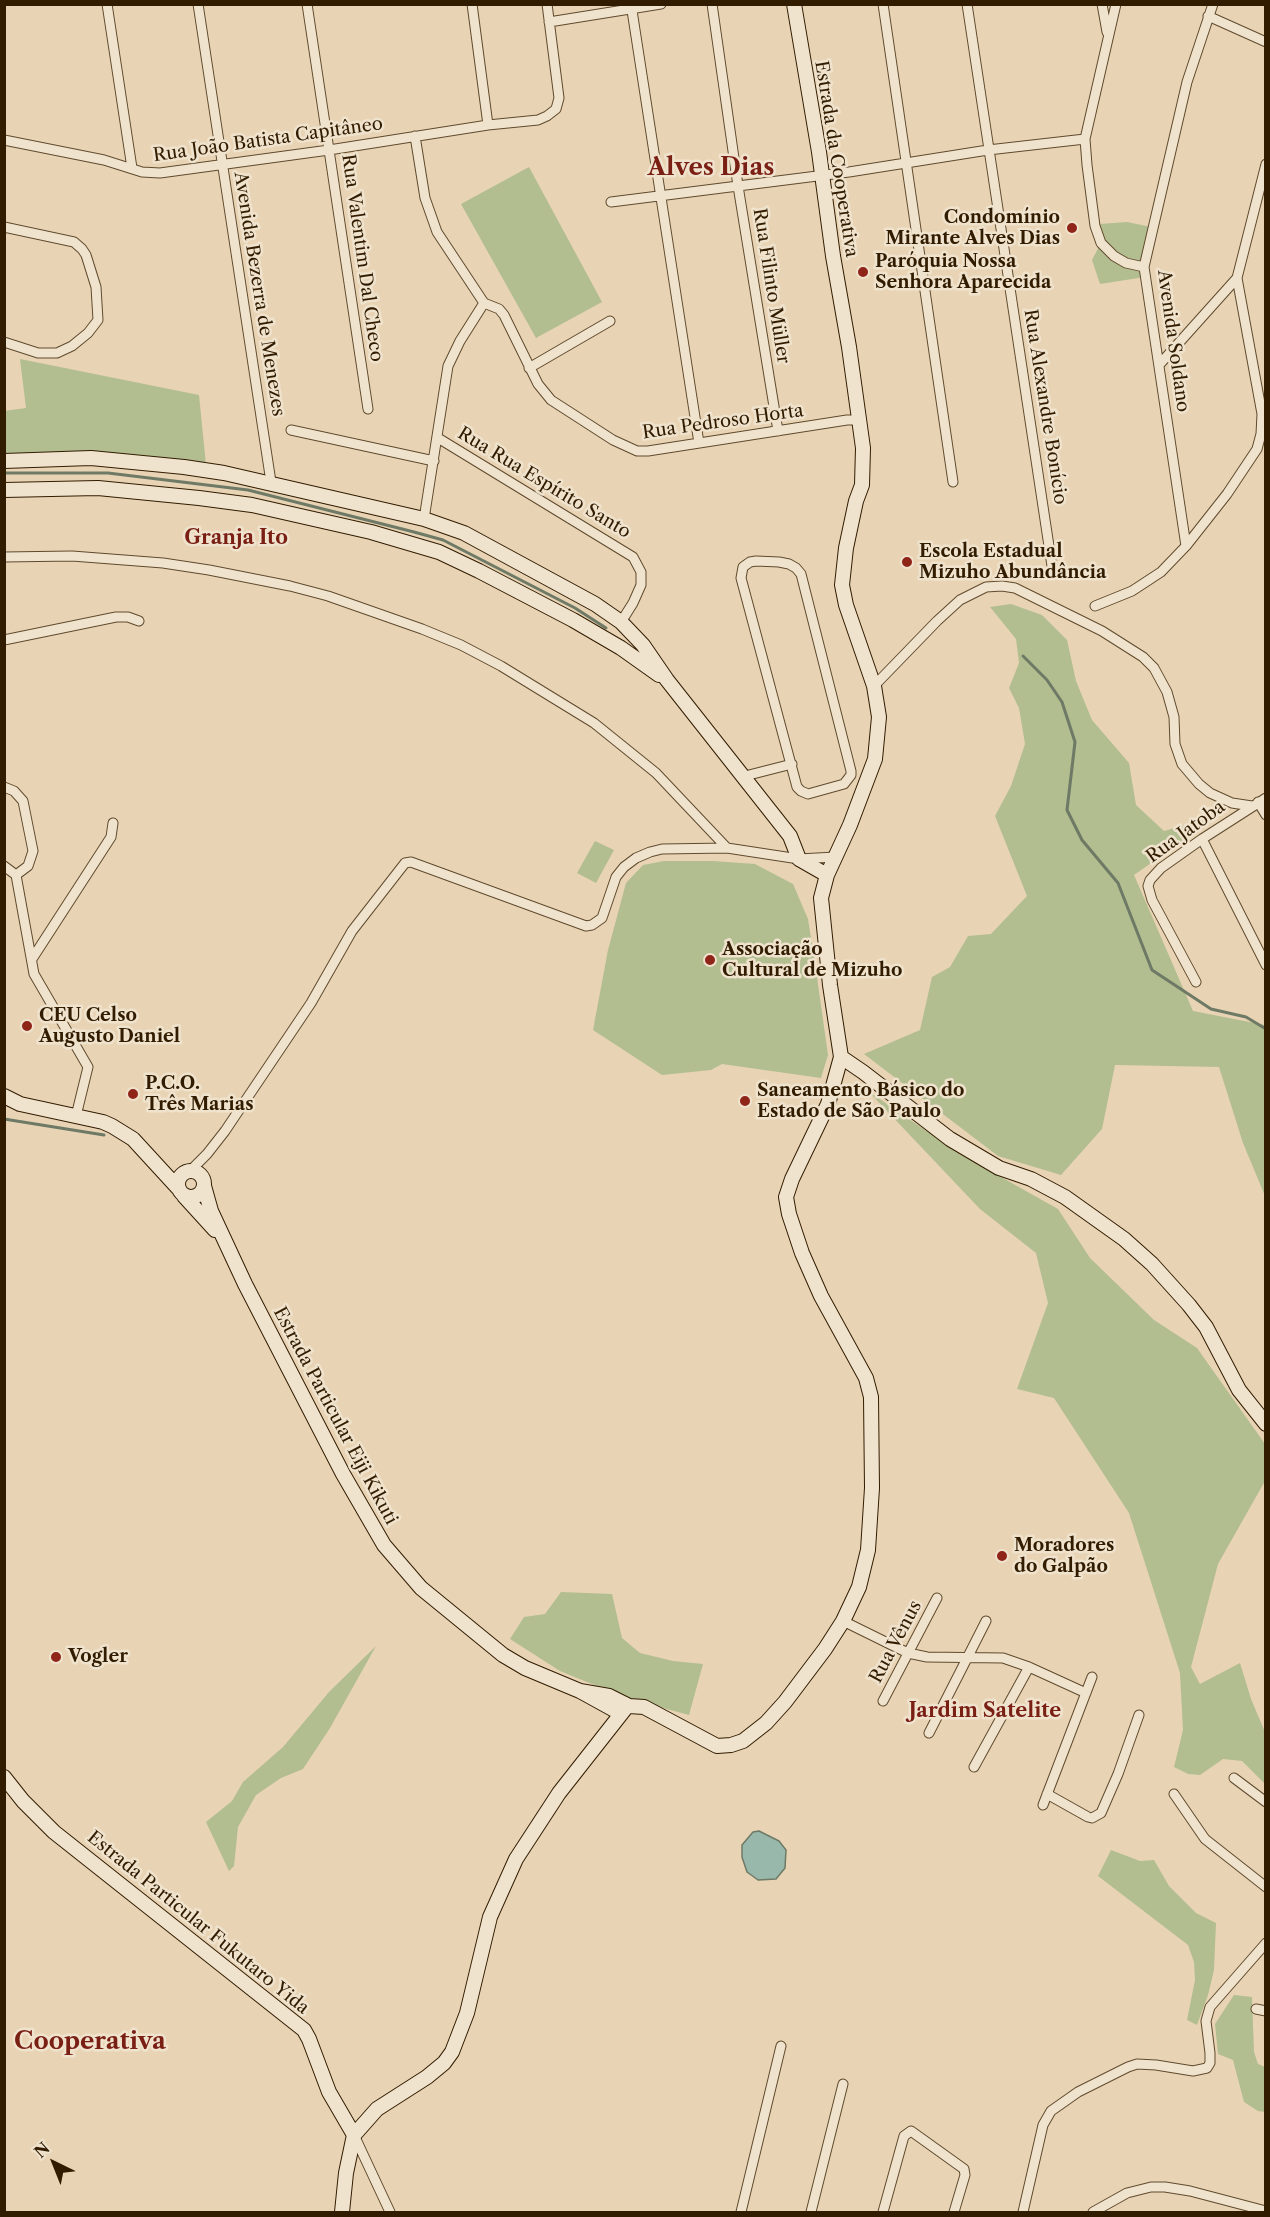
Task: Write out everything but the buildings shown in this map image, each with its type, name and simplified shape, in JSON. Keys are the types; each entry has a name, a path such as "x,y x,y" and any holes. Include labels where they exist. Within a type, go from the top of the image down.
{"street":[{"path":"107,4 132,168"},
{"name":"Avenida Bezerra de Menezes","path":"198,4 271,482"},
{"name":"Rua Valentim Dal Checo","path":"307,4 368,410"},
{"path":"472,4 488,125"},
{"path":"547,4 549,22 661,4"},
{"name":"Rua Filinto Müller","path":"712,4 738,186 778,431"},
{"name":"Estrada da Cooperativa","path":"794,4 863,448 862,485 846,548 842,585 851,622 874,686 879,717 875,759 850,825 826,875"},
{"path":"883,4 953,482"},
{"name":"Rua Alexandre Bonício","path":"967,4 1053,566"},
{"path":"1102,4 1108,37"},
{"path":"1116,4 1085,139 1095,226 1101,243 1114,256 1126,263 1144,267"},
{"name":"Avenida Soldano","path":"1186,546 1144,267 1187,81 1213,4"},
{"path":"631,7 699,443"},
{"path":"1208,16 1266,42"},
{"name":"Rua João Batista Capitâneo","path":"4,140 104,160 151,173 160,173 488,125 537,120 550,114 555,109 559,98 549,22"},
{"name":"Rua Pedroso Horta","path":"415,136 430,217 445,247 484,303 499,309 504,315 529,368 543,392 551,400 625,447 637,451 860,420"},
{"path":"611,202 822,175 988,150 1085,139"},
{"path":"1095,606 1132,591 1161,572 1186,546 1227,494 1257,449 1264,413 1238,278 1266,165"},
{"path":"4,227 74,242 82,249 96,287 98,320 88,333 72,346 57,353 38,352 4,342"},
{"path":"1159,365 1238,278"},
{"path":"424,519 448,366 460,341 484,303"},
{"path":"529,368 610,321"},
{"path":"291,430 434,461"},
{"name":"Rua Rua Espírito Santo","path":"438,438 630,554 640,568 642,580 637,596 621,622"},
{"path":"4,460 91,458 201,469 271,482 424,519 474,538 595,604 621,622 643,645 667,680 745,776 790,836 799,859 826,875"},
{"path":"4,490 98,488 189,497 252,505 360,529 439,552 563,615 667,680"},
{"path":"4,557 72,556 163,563 208,570 318,593 422,629 461,645 501,666 594,723 656,773 727,848"},
{"path":"750,562 779,562 796,568 801,574 837,711 851,776 844,784 804,793 797,787 792,764 741,578 741,571 750,562"},
{"path":"874,686 960,600 986,587 1015,588 1102,631 1143,657 1154,668 1167,692 1174,717 1175,744 1182,764 1198,784 1210,793 1232,803 1259,802 1266,815"},
{"path":"4,640 116,618 128,617 139,621"},
{"path":"603,638 615,638 620,632 621,622"},
{"path":"745,776 792,764"},
{"path":"4,787 15,791 23,801 33,851 28,866 16,875"},
{"name":"Rua Jatoba","path":"1196,982 1149,891 1150,880 1154,874 1202,839 1259,802"},
{"path":"32,959 111,837 113,823"},
{"path":"1202,839 1266,965"},
{"path":"162,1168 187,1172 200,1175 204,1186 196,1196 181,1192 179,1178 187,1172 225,1131 311,1003 352,931 403,864 411,862 586,926 602,918 616,876 636,858 650,852 662,849 727,848 799,859 835,857"},
{"path":"4,866 16,875 37,981 88,1064 76,1116"},
{"name":"Estrada Particular Eiji Kikuti","path":"204,1186 207,1202 225,1244 369,1522 402,1567 429,1595 503,1655 525,1668 624,1710 638,1706 654,1711 717,1746 743,1741 766,1723 785,1702 825,1649 843,1621 859,1587 868,1550 872,1488 871,1397 866,1378 821,1296 802,1253 786,1197 792,1179 828,1104 841,1057 822,913 823,886 826,875"},
{"path":"28,941 47,933"},
{"path":"841,1057 950,1139 999,1168 1031,1179 1065,1197 1124,1239 1152,1264 1206,1327 1239,1390 1266,1424"},
{"name":"Estrada Particular Eiji Kikuti","path":"4,1096 20,1104 103,1122 122,1131 162,1168 225,1244"},
{"name":"Rua Vênus","path":"883,1701 937,1598"},
{"path":"843,1621 908,1653 927,1657 1003,1658 1086,1693"},
{"path":"929,1732 986,1621"},
{"path":"974,1767 1029,1668"},
{"path":"1042,1805 1092,1677"},
{"path":"342,2212 346,2173 354,2135 377,2109 427,2077 444,2063 452,2052 467,2013 490,1917 516,1858 559,1793 624,1710"},
{"path":"1047,1794 1088,1817 1092,1818 1101,1814 1139,1715"},
{"name":"Estrada Particular Fukutaro Yida","path":"4,1777 22,1801 54,1832 304,2030 329,2092 354,2135 390,2212"},
{"path":"1234,1778 1266,1802"},
{"path":"1174,1794 1205,1839 1266,1887"},
{"path":"1025,2208 1043,2126 1051,2111 1078,2092 1137,2064 1193,2071 1207,2068 1210,2063 1206,2021 1209,2007 1266,1943"},
{"path":"741,2212 781,2046"},
{"path":"811,2212 843,2084"},
{"path":"883,2212 904,2136 911,2131 964,2169 954,2212"},
{"path":"1093,2212 1127,2193 1150,2187 1190,2191 1266,2211"}],"green space":[{"path":"529,167 602,302 536,338 461,204"},
{"path":"1127,222 1156,228 1145,277 1100,284 1092,260 1102,241 1100,224"},
{"path":"20,359 199,395 206,465 166,458 114,454 5,454 4,411 26,408"},
{"path":"1011,604 1042,615 1067,640 1076,681 1092,720 1129,763 1136,805 1164,831 1220,815 1134,875 1193,1011 1265,1025 1265,1196 1243,1143 1219,1067 1115,1065 1102,1129 1061,1175 998,1156 864,1054 920,1030 932,977 950,967 968,936 991,934 1027,896 995,816 1011,786 1025,744 1019,708 1009,688 1019,663 1016,639 990,607"},
{"path":"595,841 614,850 596,883 577,873"},
{"name":"Associação Cultural de Mizuho","path":"664,861 755,864 793,884 808,919 816,970 828,1055 821,1078 722,1064 711,1070 662,1075 593,1030 608,950 626,883 643,865"},
{"path":"868,1091 960,1154 1058,1209 1090,1258 1154,1320 1197,1348 1265,1444 1265,1481 1218,1564 1191,1667 1200,1684 1240,1663 1251,1699 1265,1732 1265,1784 1242,1761 1223,1759 1200,1775 1188,1774 1174,1767 1183,1730 1180,1673 1129,1513 1054,1398 1017,1389 1048,1303 1036,1253 980,1209"},
{"path":"561,1592 612,1594 622,1638 640,1653 673,1661 703,1664 689,1715 626,1698 560,1671 510,1639 524,1617 545,1614"},
{"path":"376,1646 330,1728 303,1769 281,1778 256,1795 238,1827 234,1866 229,1871 206,1822 232,1801 243,1782 283,1747 329,1692"},
{"path":"1111,1850 1140,1861 1154,1860 1169,1886 1196,1913 1216,1923 1214,1970 1197,2025 1187,2020 1195,1980 1194,1962 1188,1945 1098,1876"},
{"path":"1234,1995 1252,1997 1254,2052 1258,2064 1265,2067 1265,2112 1258,2111 1244,2102 1233,2060 1218,2054 1215,2024"}],"shaded area":[{"path":"759,1831 779,1841 786,1850 785,1868 776,1879 758,1880 747,1872 742,1857 742,1845 753,1832"}],"waterway":[{"path":"4,473 108,473 248,490 414,532 443,540 575,608 606,628"},
{"path":"1023,656 1047,680 1062,702 1075,742 1067,810 1082,840 1118,883 1152,970 1211,1009 1246,1017 1266,1029"},
{"path":"4,1119 104,1135"}],"place":[{"name":"Condomínio Mirante Alves Dias","path":"1072,228"},
{"name":"Paróquia Nossa Senhora Aparecida","path":"863,272"},
{"name":"Escola Estadual Mizuho Abundância","path":"907,562"},
{"name":"Associação Cultural de Mizuho","path":"710,960"},
{"name":"CEU Celso Augusto Daniel","path":"27,1026"},
{"name":"P.C.O. Três Marias","path":"133,1094"},
{"name":"Saneamento Básico do Estado de São Paulo","path":"745,1101"},
{"name":"Moradores do Galpão","path":"1002,1556"},
{"name":"Vogler","path":"56,1657"}],"district":[{"name":"Alves Dias","path":"711,168"},
{"name":"Granja Ito","path":"236,538"},
{"name":"Jardim Satelite","path":"985,1711"},
{"name":"Cooperativa","path":"90,2042"}]}
